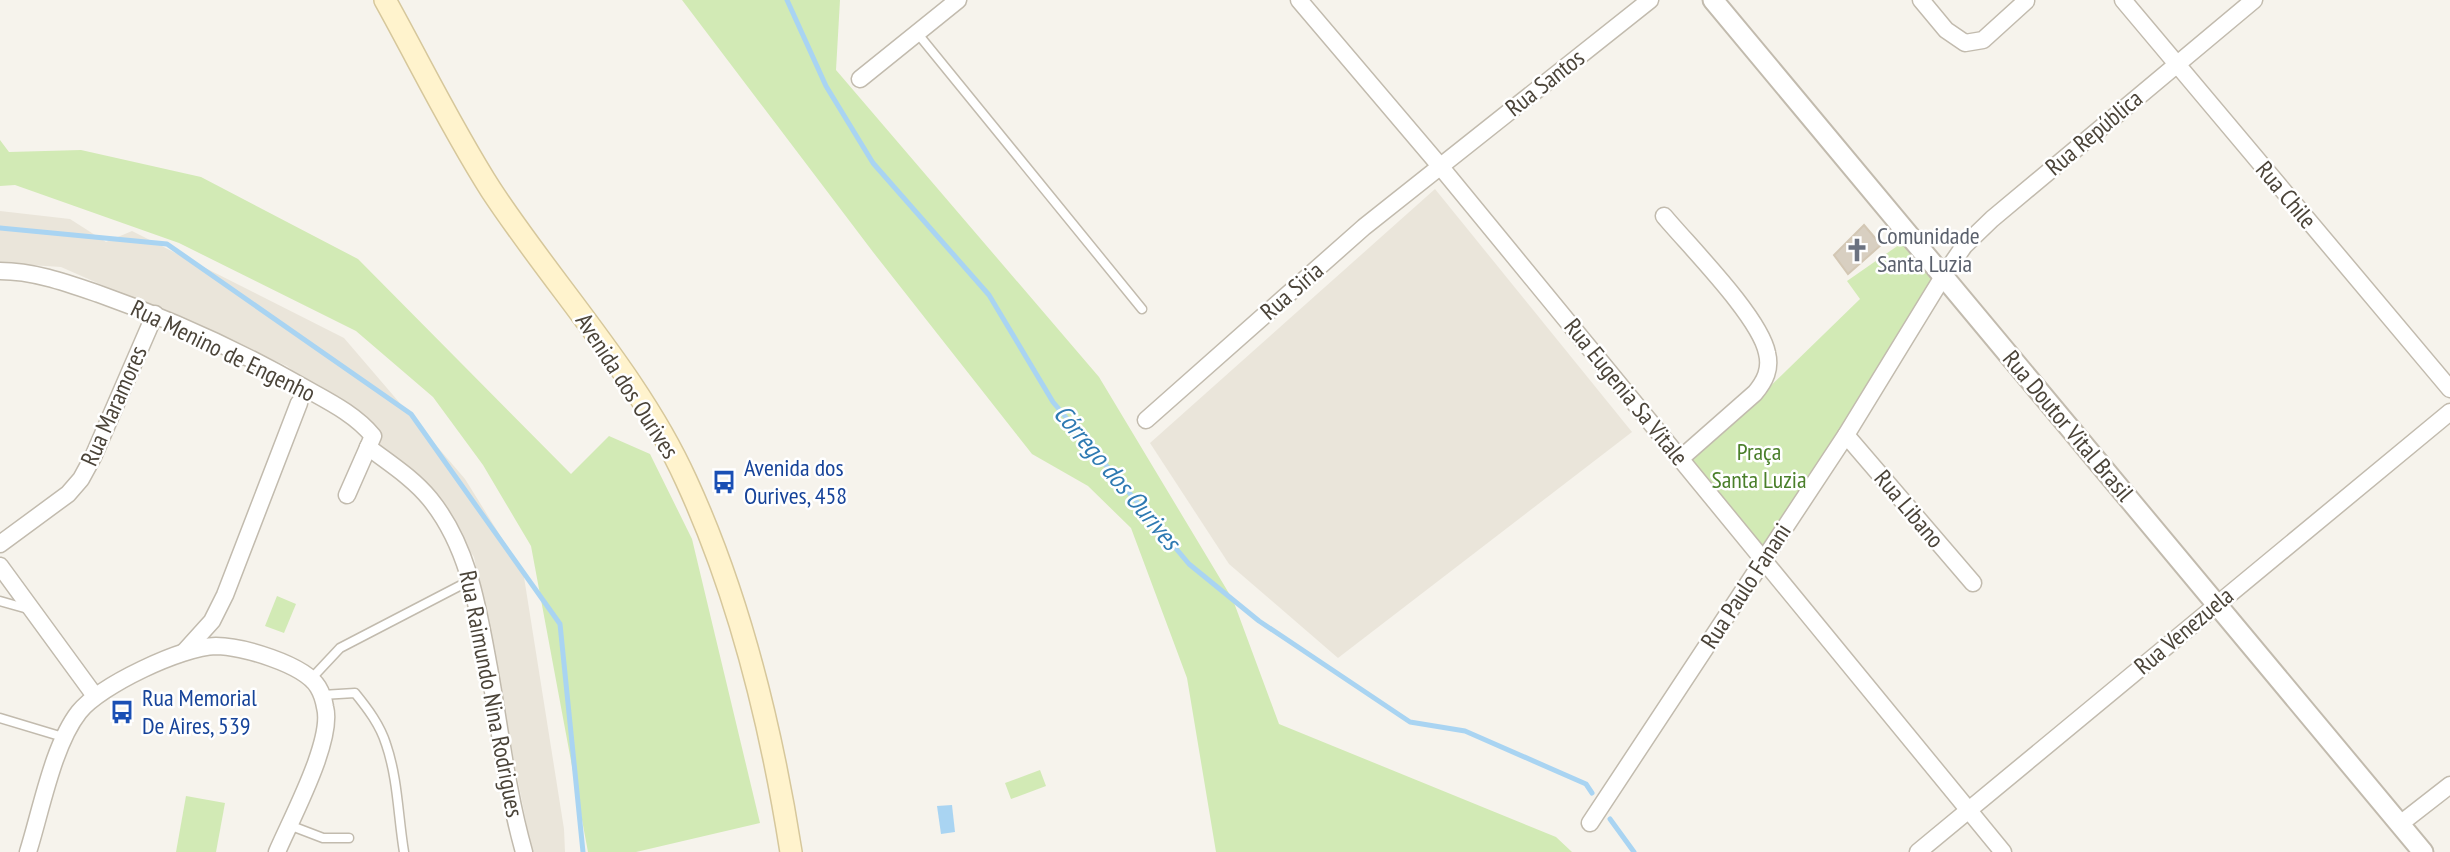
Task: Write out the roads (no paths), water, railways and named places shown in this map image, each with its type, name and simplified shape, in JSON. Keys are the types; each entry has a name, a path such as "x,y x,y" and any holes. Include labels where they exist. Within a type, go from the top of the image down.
{"main road":[{"name":"Avenida dos Ourives","path":"385,0 491,189 651,415 686,479 713,545 745,641 770,733 791,852"}],"street":[{"path":"860,79 958,0"},
{"name":"Rua Eugenia Sa Vitale","path":"1299,0 1440,166 2003,852"},
{"name":"Rua Santos","path":"1440,166 1650,0"},
{"name":"Rua Doutor Vital Brasil","path":"1713,0 2423,852"},
{"path":"1921,0 1946,30 1965,43 1983,40 2025,1"},
{"name":"Rua Chile","path":"2123,0 2450,389"},
{"name":"Rua República","path":"1944,275 1964,246 1992,219 2254,0"},
{"name":"Rua Siria","path":"1146,420 1364,227 1440,166"},
{"path":"1664,216 1752,320 1764,345 1769,368 1765,380 1755,393 1680,458"},
{"name":"Rua Menino de Engenho","path":"0,271 53,279 155,314 268,366 348,413 373,436 368,447"},
{"name":"Rua Paulo Fanani","path":"1590,823 1846,435 1944,275"},
{"name":"Rua Maramores","path":"0,544 68,494 81,479 155,314"},
{"path":"184,652 212,621 225,595 299,403"},
{"name":"Rua Venezuela","path":"1918,852 2450,412"},
{"name":"Rua Libano","path":"1846,435 1973,583"},
{"path":"347,495 368,447"},
{"name":"Rua Raimundo Nina Rodrigues","path":"368,447 429,498 449,527 466,561 480,617 507,776 524,852"},
{"path":"0,566 96,696"},
{"path":"28,852 63,737 80,711 96,696 149,667 184,652 217,646 263,654 293,667 317,685 326,709 324,736 311,774 277,852"},
{"path":"2400,824 2450,785"}],"lane":[{"path":"918,34 1142,309"},
{"path":"310,680 340,648 469,580"},
{"path":"0,601 34,611"},
{"path":"321,695 355,693 372,714 386,743 397,789 404,852"},
{"path":"0,718 63,737"},
{"path":"289,825 323,838 349,838"}],"water":[{"path":"952,805 955,832 941,834 937,806"}],"waterway":[{"name":"Córrego dos Ourives","path":"787,0 826,86 873,163 989,295 1053,402 1189,564 1259,621 1410,722 1465,731 1586,784 1592,793"},
{"path":"0,228 167,244 411,414 560,624 583,852"},
{"name":"Córrego dos Ourives","path":"1610,819 1634,852"}],"place":[{"name":"Comunidade Santa Luzia","path":"1857,250"},
{"name":"Avenida dos Ourives, 458","path":"724,482"},
{"name":"Rua Memorial De Aires, 539","path":"122,712"}],"park label":[{"name":"Praça Santa Luzia","path":"1759,466"}]}
